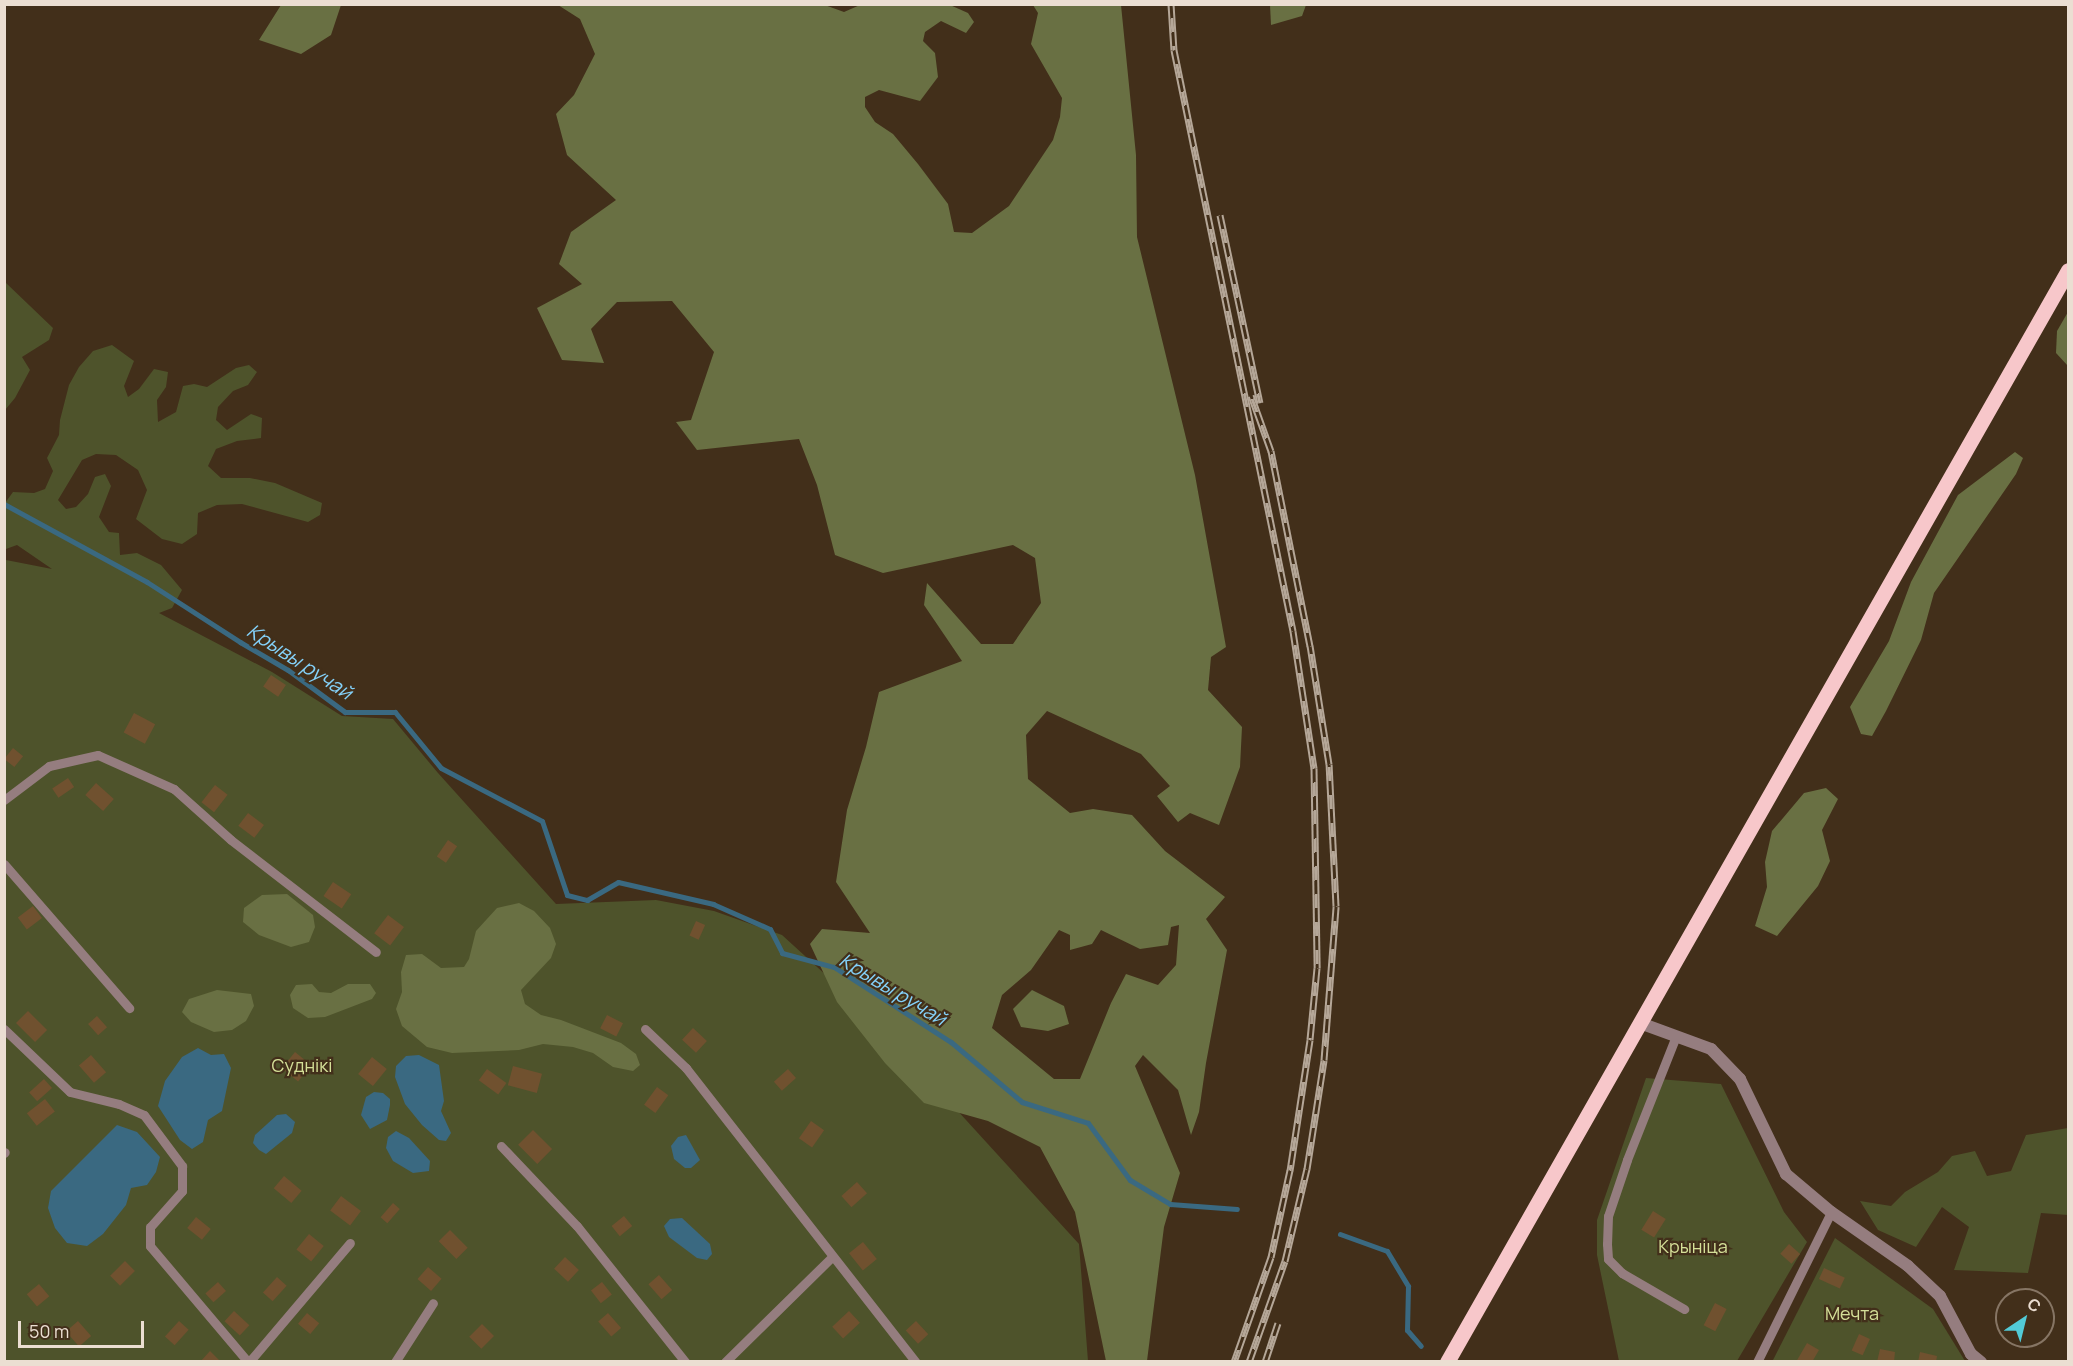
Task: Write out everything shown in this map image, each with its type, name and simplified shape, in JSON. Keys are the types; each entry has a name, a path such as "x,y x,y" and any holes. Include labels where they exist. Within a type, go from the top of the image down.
{"main road":[{"path":"1447,1362 2068,270"}],"street":[{"path":"1640,1023 1711,1049 1740,1079 1786,1174 1831,1212 1908,1266 1940,1296 1973,1359"}],"lane":[{"path":"4,800 49,766 98,754 174,789 231,840 376,952"},
{"path":"4,864 129,1008"},
{"path":"4,1029 20,1047 70,1092 119,1104 144,1115 182,1166 182,1191 150,1227 150,1246 249,1362 350,1243"},
{"path":"645,1029 686,1068 916,1362"},
{"path":"1676,1036 1627,1160 1608,1216 1607,1244 1608,1259 1622,1273 1684,1309"},
{"path":"501,1146 578,1226 685,1362"},
{"path":"1758,1362 1831,1212"},
{"path":"725,1362 832,1257"},
{"path":"395,1362 433,1304"}],"green space":[{"path":"822,4 844,12 860,5 950,5 968,13 974,22 966,33 941,21 925,32 923,41 935,53 938,77 920,101 879,90 865,97 865,107 875,122 893,134 948,204 954,232 972,233 1009,206 1053,140 1060,117 1062,98 1031,44 1038,13 1033,5 1121,5 1136,155 1137,237 1195,475 1226,647 1211,657 1208,690 1242,727 1240,767 1219,825 1190,813 1178,822 1157,796 1170,786 1141,754 1047,711 1026,735 1028,779 1070,813 1093,809 1132,815 1165,851 1225,897 1206,919 1227,950 1199,1112 1191,1135 1178,1090 1143,1055 1135,1066 1180,1173 1164,1227 1147,1361 1106,1361 1075,1212 1040,1147 988,1121 924,1103 885,1063 837,1002 810,944 822,929 870,933 836,882 847,810 866,747 879,692 962,661 924,605 927,583 981,644 1013,644 1041,603 1035,558 1013,545 883,573 835,555 817,485 799,439 697,450 676,422 691,420 714,352 672,301 617,302 591,329 604,363 562,360 537,308 582,284 559,264 571,232 616,200 567,155 556,114 574,95 595,54 580,19 558,5","holes":["1179,925 1176,965 1158,985 1126,974 1111,1003 1080,1079 1054,1079 992,1028 1002,995 1031,970 1059,930 1070,935 1070,950 1092,944 1101,930 1140,949 1168,945 1171,927"]},
{"path":"1270,4 1306,5 1302,16 1271,25"},
{"path":"281,5 341,5 331,35 301,54 259,40"},
{"path":"5,282 53,328 49,340 22,357 30,370 15,398 5,410"},
{"path":"2068,312 2068,366 2056,353 2057,331"},
{"name":"Суднікі","path":"112,345 134,361 124,386 128,397 139,389 154,369 168,372 166,387 157,400 158,422 176,412 183,386 194,384 207,387 236,368 249,365 257,372 248,385 233,391 218,407 216,420 227,430 251,414 262,418 261,438 237,441 216,449 208,466 221,478 250,478 275,483 322,503 320,515 308,522 242,504 217,505 198,513 197,534 182,544 162,539 136,519 147,490 138,470 116,455 96,454 82,460 58,500 66,509 76,507 88,494 95,477 105,474 111,486 99,517 109,532 119,533 120,555 137,553 161,565 182,590 172,608 159,613 272,672 342,716 393,719 438,773 556,904 656,900 714,911 782,935 873,1018 1079,1244 1088,1361 5,1362 5,503 13,492 34,493 45,489 53,471 47,458 59,435 60,420 69,385 79,367 93,351","holes":["17,545 52,569 6,560 6,549"]},
{"path":"2015,452 2023,458 2016,474 1934,593 1921,640 1872,736 1861,734 1850,707 1889,641 1911,582 1958,495"},
{"path":"1826,788 1838,799 1822,830 1830,861 1818,886 1777,936 1755,926 1767,887 1765,862 1772,831 1804,793"},
{"path":"287,894 313,915 315,927 309,942 291,947 259,935 243,922 244,908 262,895"},
{"path":"519,903 534,911 550,928 556,944 551,958 521,990 525,1004 541,1015 561,1020 621,1043 636,1054 640,1065 633,1071 613,1067 593,1053 573,1047 543,1044 519,1050 452,1053 427,1047 402,1026 396,1009 402,992 401,972 406,955 422,954 441,968 464,967 469,959 476,931 497,908"},
{"path":"312,984 319,992 331,993 348,984 370,984 376,993 372,999 325,1017 308,1018 293,1008 290,995 296,985"},
{"path":"217,990 251,994 254,1006 246,1021 232,1030 214,1032 191,1022 182,1012 189,999"},
{"path":"1032,990 1064,1006 1069,1024 1048,1031 1021,1027 1013,1009"},
{"name":"Крыніца","path":"1646,1078 1721,1084 1784,1212 1807,1242 1737,1361 1619,1361 1597,1255 1597,1220"},
{"path":"2068,1128 2068,1215 2041,1213 2028,1273 1954,1270 1969,1227 1942,1207 1916,1247 1878,1230 1860,1201 1891,1206 1905,1192 1938,1172 1952,1156 1975,1151 1987,1176 2011,1171 2026,1135"},
{"name":"Мечта","path":"1835,1238 1933,1309 1965,1361 1772,1362"}],"water":[{"path":"198,1048 211,1055 224,1054 231,1068 222,1111 208,1120 203,1142 192,1149 180,1140 158,1106 165,1081 182,1057"},
{"path":"419,1055 439,1065 444,1101 441,1111 451,1133 446,1141 439,1140 422,1125 405,1104 395,1077 396,1066 406,1056"},
{"path":"374,1092 383,1093 390,1099 390,1105 387,1120 370,1129 361,1115 366,1097"},
{"path":"286,1114 295,1122 292,1133 266,1154 259,1150 253,1143 255,1135 277,1115"},
{"path":"117,1125 137,1132 160,1157 156,1172 147,1185 131,1188 126,1205 103,1234 87,1246 67,1243 55,1228 48,1208 51,1191"},
{"path":"396,1131 409,1138 430,1161 429,1171 413,1173 393,1161 386,1148 388,1137"},
{"path":"686,1135 700,1160 691,1168 685,1168 674,1159 671,1146 678,1137"},
{"path":"682,1218 710,1244 712,1254 707,1260 697,1258 669,1237 664,1226 670,1219"}],"building":[{"path":"271,675 286,685 278,697 263,687"},
{"path":"134,713 155,724 145,744 124,732"},
{"path":"13,748 23,756 14,767 4,759"},
{"path":"68,778 74,787 58,798 52,789"},
{"path":"96,783 114,799 103,811 85,795"},
{"path":"215,785 228,795 214,812 201,802"},
{"path":"248,813 264,825 254,838 238,826"},
{"path":"448,840 457,846 446,863 437,857"},
{"path":"333,882 351,894 342,908 323,896"},
{"path":"33,906 42,918 27,929 18,917"},
{"path":"388,915 404,927 390,945 374,933"},
{"path":"696,921 705,925 699,940 689,936"},
{"path":"28,1011 47,1030 35,1042 16,1023"},
{"path":"607,1015 623,1023 616,1037 600,1028"},
{"path":"97,1016 107,1027 98,1035 88,1024"},
{"path":"693,1028 707,1041 696,1053 682,1040"},
{"path":"295,1052 311,1065 298,1082 282,1068"},
{"path":"91,1055 106,1072 94,1083 79,1065"},
{"path":"372,1057 387,1069 373,1086 358,1074"},
{"path":"513,1066 542,1074 537,1093 508,1085"},
{"path":"487,1069 506,1083 498,1094 479,1080"},
{"path":"788,1069 796,1078 782,1091 774,1082"},
{"path":"44,1079 52,1088 37,1101 29,1092"},
{"path":"657,1087 668,1095 655,1113 644,1105"},
{"path":"45,1099 55,1112 37,1126 27,1113"},
{"path":"811,1121 824,1130 812,1147 799,1138"},
{"path":"533,1130 552,1149 537,1164 518,1145"},
{"path":"284,1176 302,1191 291,1203 274,1188"},
{"path":"857,1182 867,1193 851,1207 841,1196"},
{"path":"341,1196 361,1211 350,1225 330,1210"},
{"path":"393,1203 400,1209 387,1223 381,1217"},
{"path":"1653,1211 1666,1219 1654,1238 1641,1230"},
{"path":"624,1216 632,1226 620,1236 612,1226"},
{"path":"196,1217 211,1229 202,1240 187,1228"},
{"path":"450,1230 468,1248 456,1259 439,1241"},
{"path":"309,1234 324,1246 311,1262 296,1250"},
{"path":"863,1242 877,1259 863,1270 849,1253"},
{"path":"1789,1244 1800,1254 1791,1264 1780,1254"},
{"path":"565,1257 579,1270 568,1282 554,1269"},
{"path":"125,1261 135,1271 120,1286 110,1276"},
{"path":"428,1267 442,1279 431,1291 418,1279"},
{"path":"1824,1268 1845,1278 1840,1289 1819,1279"},
{"path":"659,1275 672,1290 662,1299 648,1284"},
{"path":"277,1277 287,1286 273,1301 263,1293"},
{"path":"218,1282 226,1291 213,1302 205,1293"},
{"path":"602,1282 612,1295 601,1303 591,1291"},
{"path":"39,1284 49,1296 37,1307 27,1294"},
{"path":"1715,1303 1727,1309 1715,1331 1704,1325"},
{"path":"234,1311 249,1325 240,1336 224,1321"},
{"path":"849,1311 860,1323 843,1338 832,1327"},
{"path":"307,1313 319,1323 310,1334 298,1324"},
{"path":"608,1313 621,1328 611,1337 598,1322"},
{"path":"78,1321 91,1336 79,1347 66,1331"},
{"path":"179,1321 189,1330 175,1345 165,1337"},
{"path":"916,1321 928,1334 918,1344 906,1331"},
{"path":"482,1324 494,1336 481,1349 469,1337"},
{"path":"1859,1334 1870,1339 1863,1355 1852,1350"},
{"path":"1807,1343 1819,1350 1812,1362 1796,1362"},
{"path":"1880,1349 1895,1352 1894,1362 1877,1362"},
{"path":"210,1351 221,1362 200,1362"},
{"path":"1920,1352 1937,1356 1936,1362 1918,1362"}],"waterway":[{"name":"Крывы ручай","path":"4,504 147,582 288,670 345,712 395,712 441,768 542,821 567,895 587,900 618,882 713,904 770,929 782,953 834,967 951,1042 1022,1102 1088,1123 1130,1180 1170,1204 1237,1209"},
{"name":"Крывы ручай","path":"1340,1234 1387,1251 1408,1286 1407,1330 1421,1346"}],"railway":[{"path":"1171,4 1174,50 1293,631 1314,768 1317,968 1310,1040 1290,1170 1271,1257 1234,1362"},
{"path":"1220,215 1260,403"},
{"path":"1249,1362 1285,1261 1307,1169 1324,1060 1336,906 1329,764 1310,646 1271,451 1251,395"},
{"path":"1265,1362 1278,1323"}]}
